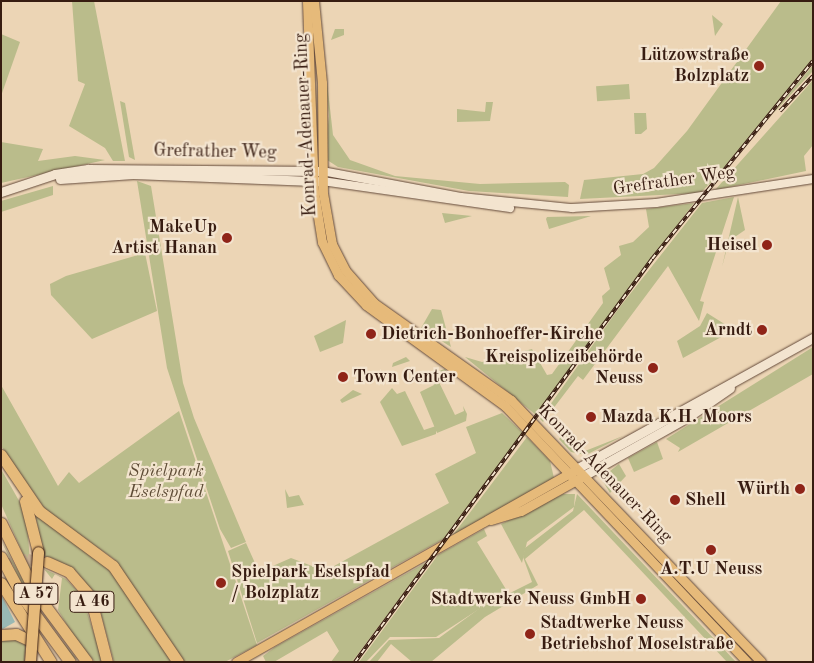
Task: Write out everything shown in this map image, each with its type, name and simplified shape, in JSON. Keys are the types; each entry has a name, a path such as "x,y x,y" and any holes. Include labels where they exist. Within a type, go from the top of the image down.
{"highway":[{"path":"1,455 39,511 113,566 178,662"},
{"path":"1,463 31,514 38,552 30,662"},
{"name":"A 57","path":"1,523 35,592 87,662"},
{"name":"A 57","path":"1,557 32,612 70,662"},
{"name":"A 46","path":"47,562 69,572 90,596 107,662"},
{"path":"1,583 51,662"},
{"path":"1,635 16,634 39,645"}],"main road":[{"name":"Konrad-Adenauer-Ring","path":"307,1 317,176 332,244 354,283 381,308 498,390 748,662"},
{"name":"Konrad-Adenauer-Ring","path":"314,1 322,83 317,176"},
{"name":"Grefrather Weg","path":"1,192 38,180 110,167 317,176"},
{"path":"236,662 489,520 521,511 577,474 695,414 746,375 813,338"},
{"name":"Konrad-Adenauer-Ring","path":"577,474 761,662"}],"street":[{"name":"Grefrather Weg","path":"317,176 540,207 656,203 813,179"}],"green space":[{"path":"72,1 94,1 125,161 113,161 105,148 69,126 85,84 78,81"},
{"path":"781,1 813,1 813,59 714,180 700,193 580,199 584,180 643,174 654,168 687,131"},
{"path":"319,11 333,135 350,160 395,176 480,184 565,182 569,185 568,197 469,191 338,167 324,158 329,116"},
{"path":"712,15 723,24 715,36"},
{"path":"335,29 344,29 344,35 331,40"},
{"path":"1,34 20,42 1,96"},
{"path":"813,65 813,71 768,119"},
{"path":"813,80 813,145 804,156 806,171 715,190"},
{"path":"629,84 630,99 597,101 596,86"},
{"path":"120,101 125,103 135,160 129,157"},
{"path":"486,102 493,102 490,121 457,122 457,109 485,112"},
{"path":"634,113 646,113 647,129 641,134 635,134"},
{"path":"1,142 43,149 38,161 75,156 105,160 1,183"},
{"path":"137,181 151,186 183,383 194,418 246,542 231,548 220,529 167,368"},
{"path":"53,186 53,195 1,212 1,201"},
{"path":"734,197 700,301 704,302 699,321 668,266 583,380 578,376 543,422 540,419 619,308 702,203"},
{"path":"738,197 745,230 729,241 722,267"},
{"path":"694,203 536,415 465,357 482,362 532,349 547,375 552,374 603,303 602,296 610,289 604,268 621,255 619,246 633,242 649,227 646,209"},
{"path":"442,213 472,216 445,223"},
{"path":"591,216 549,229 546,219 547,217"},
{"path":"145,253 157,311 92,339 51,295 50,284 66,276"},
{"path":"432,309 441,310 451,347 421,328"},
{"path":"707,313 734,330 683,358 677,341 700,326"},
{"path":"346,320 343,343 320,352 314,336"},
{"path":"813,347 813,374 678,452 680,448 666,439"},
{"path":"406,357 410,361 392,367 393,363"},
{"path":"445,369 449,377 445,371 436,376 455,415 464,411 463,406 467,414 466,421 437,433 420,392 434,385 429,374"},
{"name":"Spielpark Eselspfad","path":"1,385 58,486 69,472 79,483 179,411 257,645 225,662 184,662 114,559 47,512 1,446"},
{"path":"392,388 397,394 405,391 424,430 436,426 436,434 402,446 380,402"},
{"path":"353,390 362,394 342,403 340,400"},
{"path":"502,413 523,433 445,538 257,643 228,551 246,543 259,572 291,558 325,571 449,503 435,474 476,453 466,427"},
{"path":"568,429 585,451 623,436 586,455 571,452 559,439"},
{"path":"527,437 550,461 554,478 453,535"},
{"path":"657,442 663,459 634,472 628,458"},
{"path":"619,464 626,476 610,493 601,478"},
{"path":"1,469 26,513 31,572 1,504"},
{"path":"285,489 289,497 299,495 304,505 287,508"},
{"path":"563,494 575,494 574,507 527,542 522,563 501,524"},
{"path":"577,494 736,662 727,662 584,510 525,559 538,585 485,617 431,662 412,662 391,644 377,662 369,662 389,640 439,638 480,608 532,582 523,557 525,548 573,511"},
{"path":"34,509 98,554 175,662 114,662 97,599 76,571 44,556"},
{"path":"484,529 487,536 477,542 507,591 436,637 390,637 366,662 359,662 438,555"},
{"path":"1,540 45,620 79,662 65,649 27,595"},
{"path":"427,562 352,662 331,662 339,651 327,631 274,662 266,662 263,656 275,647"},
{"path":"44,569 55,574 52,579"},
{"path":"55,574 66,579 82,596 103,662 95,662 76,640 58,610 62,578"},
{"path":"1,639 26,640 24,662 1,662"}],"water":[{"path":"1,594 15,622 1,630"}],"tunnel":[{"path":"1,565 27,559 45,562"}],"railway":[{"path":"355,662 652,259 813,61"},
{"path":"780,111 813,76"}],"place":[{"name":"Lützowstraße Bolzplatz","path":"759,66"},
{"name":"MakeUp Artist Hanan","path":"227,238"},
{"name":"Heisel","path":"767,245"},
{"name":"Arndt","path":"762,330"},
{"name":"Dietrich-Bonhoeffer-Kirche","path":"371,334"},
{"name":"Kreispolizeibehörde Neuss","path":"653,368"},
{"name":"Town Center","path":"343,377"},
{"name":"Mazda K.H. Moors","path":"591,417"},
{"name":"Würth","path":"800,489"},
{"name":"Shell","path":"675,500"},
{"name":"A.T.U Neuss","path":"711,550"},
{"name":"Spielpark Eselspfad / Bolzplatz","path":"221,583"},
{"name":"Stadtwerke Neuss GmbH","path":"641,599"},
{"name":"Stadtwerke Neuss Betriebshof Moselstraße","path":"530,634"}]}
